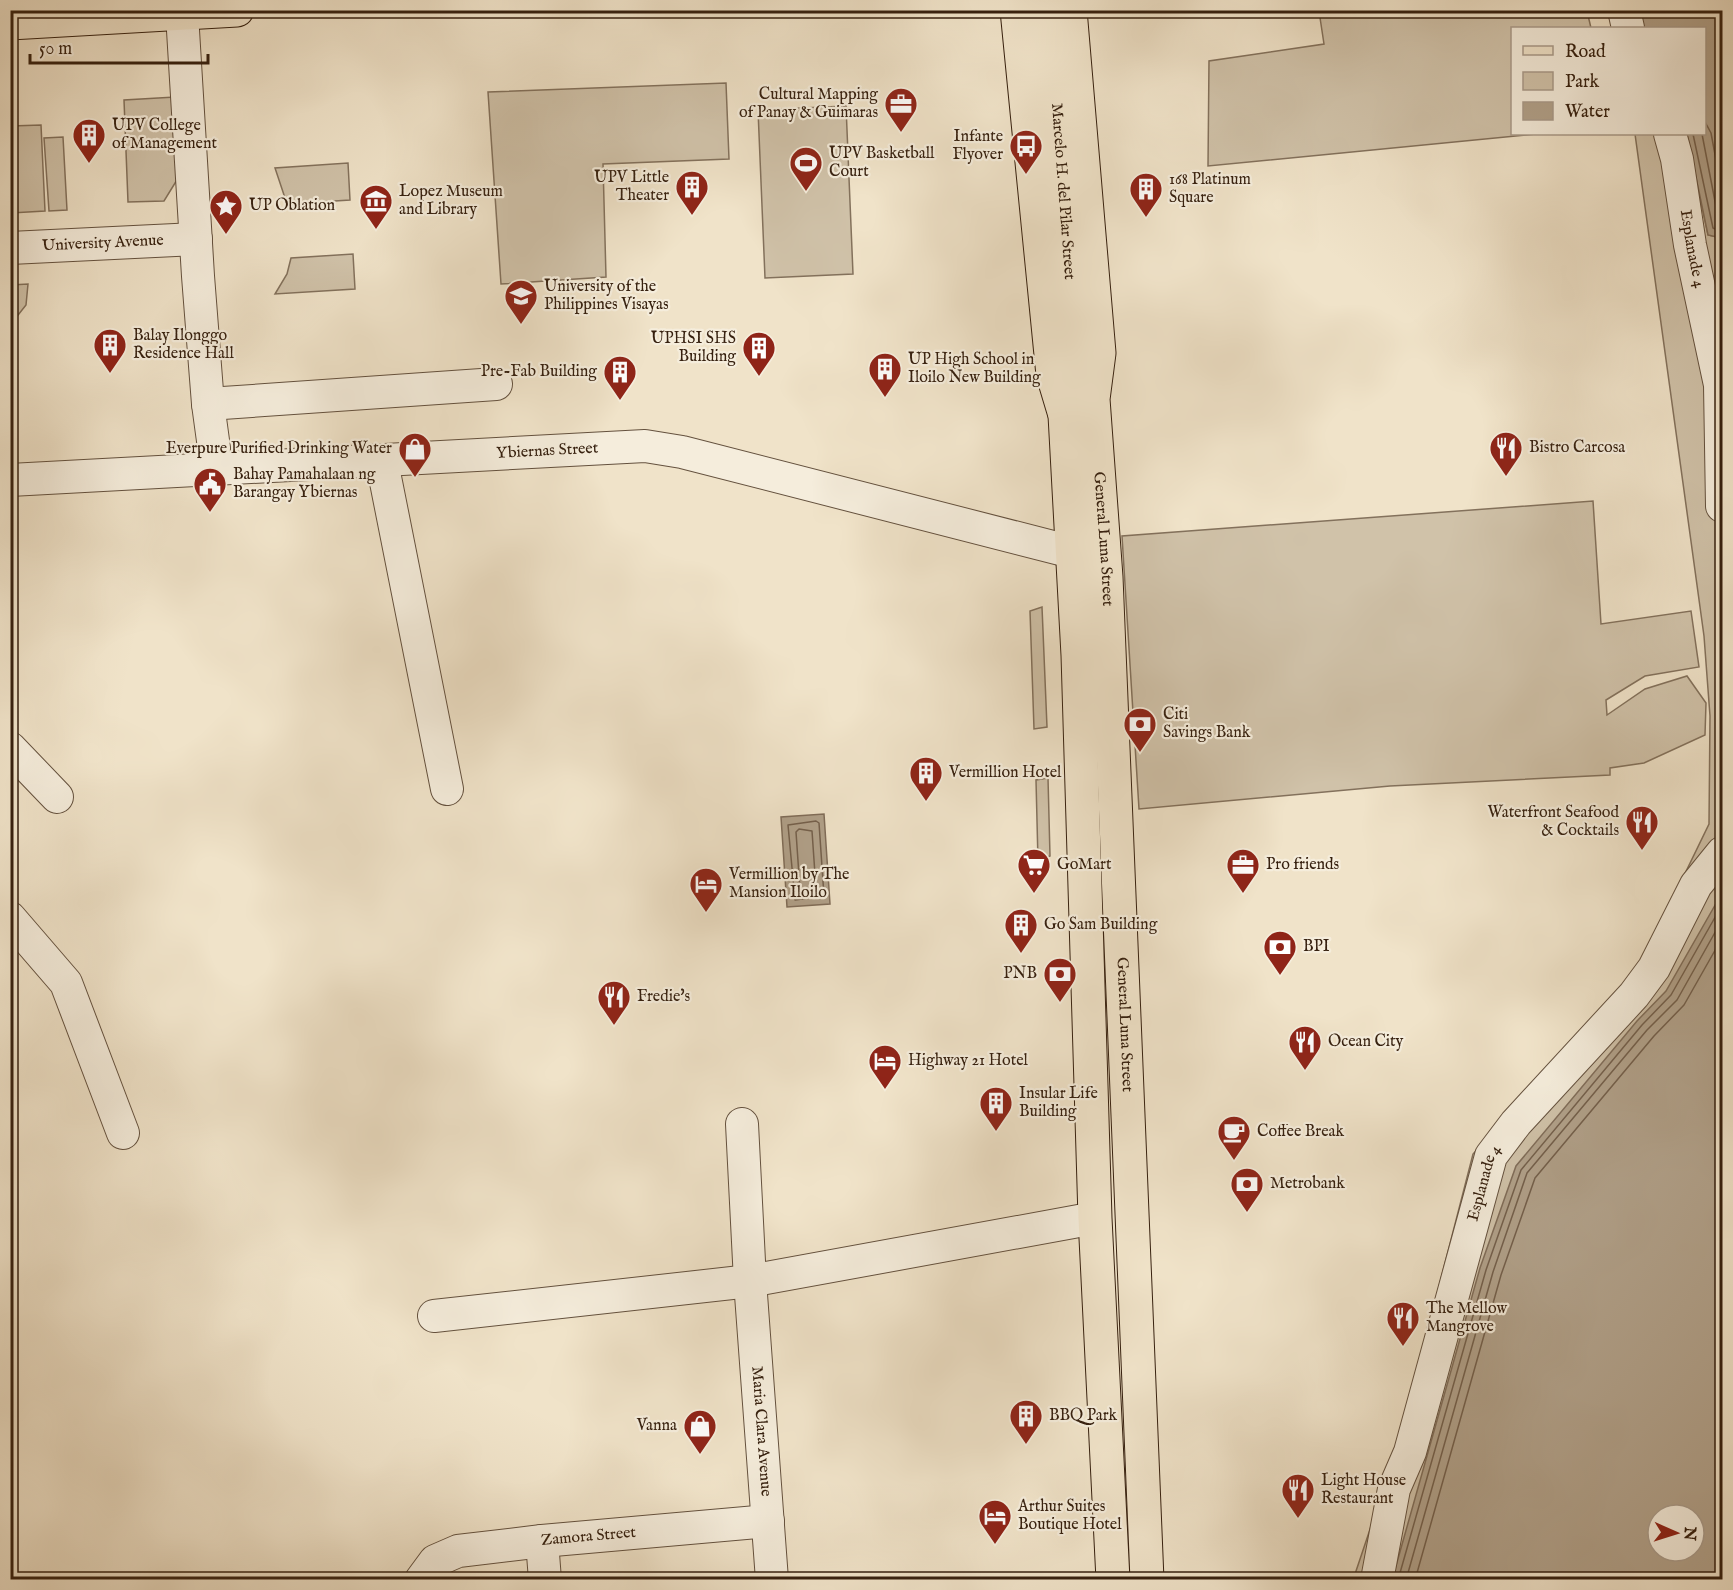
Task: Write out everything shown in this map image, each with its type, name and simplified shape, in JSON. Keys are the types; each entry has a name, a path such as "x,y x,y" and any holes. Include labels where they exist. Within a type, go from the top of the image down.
{"main road":[{"path":"10,23 182,15 237,10"},
{"name":"General Luna Street","path":"1017,10 1053,375 1079,407"},
{"name":"Marcelo H. del Pilar Street","path":"1049,10 1076,372"},
{"name":"General Luna Street","path":"1070,10 1099,352 1079,407 1072,552 1078,655 1095,1218 1113,1580"},
{"name":"General Luna Street","path":"1076,372 1107,611 1147,1580"},
{"path":"1099,1310 1135,1309"}],"street":[{"path":"1624,10 1628,27"},
{"path":"182,15 208,404 214,448 213,469"},
{"name":"Esplanade 4","path":"1670,135 1677,159 1690,245 1720,385 1722,506"},
{"name":"University Avenue","path":"10,248 196,238"},
{"path":"208,404 496,384"},
{"name":"Ybiernas Street","path":"10,480 382,462 645,446 682,452 1072,552"},
{"path":"382,462 447,789"},
{"path":"10,748 57,797"},
{"name":"Esplanade 4","path":"1377,1580 1394,1489 1410,1452 1491,1156 1516,1123 1634,995 1654,968 1696,885 1722,853"},
{"path":"10,918 66,983 123,1133"},
{"name":"Maria Clara Avenue","path":"742,1124 750,1281 772,1580"},
{"path":"434,1316 750,1281 1095,1218"},
{"name":"Zamora Street","path":"421,1580 435,1562 446,1555 542,1541 768,1521"},
{"path":"542,1541 545,1580"}],"green space":[{"path":"1319,11 1587,11 1591,27 1511,27 1511,135 1526,135 1208,166 1209,61 1324,44"},
{"path":"726,83 729,159 603,164 606,277 501,284 488,92"},
{"path":"175,97 180,175 164,201 128,202 124,100"},
{"name":"UPV Basketball Court","path":"846,106 853,274 765,278 758,110"},
{"path":"41,125 45,211 11,213 11,126"},
{"path":"1635,135 1687,135 1708,235 1721,238 1722,242 1722,920 1405,1579 1353,1580 1398,1446 1473,1154 1640,966 1709,824 1710,716 1704,636"},
{"path":"63,137 67,210 49,211 44,138"},
{"path":"348,163 350,200 287,204 275,168"},
{"path":"353,254 355,289 275,294 287,274 291,258"},
{"path":"28,284 26,305 11,324 11,285"},
{"path":"1593,501 1601,624 1691,611 1699,667 1645,676 1606,700 1607,715 1645,689 1687,676 1706,703 1705,735 1644,763 1610,768 1610,775 1390,786 1139,809 1122,536"},
{"path":"1042,607 1047,727 1034,729 1030,611"},
{"path":"1048,778 1050,856 1038,861 1036,780"}],"water":[{"path":"1629,11 1722,11 1722,242 1721,238 1708,235 1687,135 1706,135 1706,27 1641,27"},
{"path":"824,814 830,904 787,907 781,817"},
{"path":"1722,893 1722,1579 1392,1580 1480,1268 1516,1166 1637,1021 1666,991"}],"place":[{"name":"Cultural Mapping of Panay & Guimaras","path":"901,133"},
{"name":"UPV College of Management","path":"89,164"},
{"name":"Infante Flyover","path":"1026,175"},
{"name":"UPV Basketball Court","path":"806,192"},
{"name":"UPV Little Theater","path":"692,216"},
{"name":"168 Platinum Square","path":"1146,218"},
{"name":"Lopez Museum and Library","path":"376,230"},
{"name":"UP Oblation","path":"226,235"},
{"name":"University of the Philippines Visayas","path":"521,325"},
{"name":"Balay Ilonggo Residence Hall","path":"110,374"},
{"name":"UPHSI SHS Building","path":"759,377"},
{"name":"UP High School in Iloilo New Building","path":"885,398"},
{"name":"Pre-Fab Building","path":"620,401"},
{"name":"Bistro Carcosa","path":"1506,477"},
{"name":"Everpure Purified Drinking Water","path":"415,478"},
{"name":"Bahay Pamahalaan ng Barangay Ybiernas","path":"210,513"},
{"name":"Citi Savings Bank","path":"1140,753"},
{"name":"Vermillion Hotel","path":"926,802"},
{"name":"Waterfront Seafood & Cocktails","path":"1642,851"},
{"name":"GoMart","path":"1034,894"},
{"name":"Pro friends","path":"1243,894"},
{"name":"Vermillion by The Mansion Iloilo","path":"706,913"},
{"name":"Go Sam Building","path":"1021,954"},
{"name":"BPI","path":"1280,976"},
{"name":"PNB","path":"1060,1003"},
{"name":"Fredie's","path":"614,1026"},
{"name":"Ocean City","path":"1305,1071"},
{"name":"Highway 21 Hotel","path":"885,1090"},
{"name":"Insular Life Building","path":"996,1132"},
{"name":"Coffee Break","path":"1234,1161"},
{"name":"Metrobank","path":"1247,1213"},
{"name":"The Mellow Mangrove","path":"1403,1347"},
{"name":"BBQ Park","path":"1026,1445"},
{"name":"Vanna","path":"700,1455"},
{"name":"Light House Restaurant","path":"1298,1519"},
{"name":"Arthur Suites Boutique Hotel","path":"995,1545"}]}
